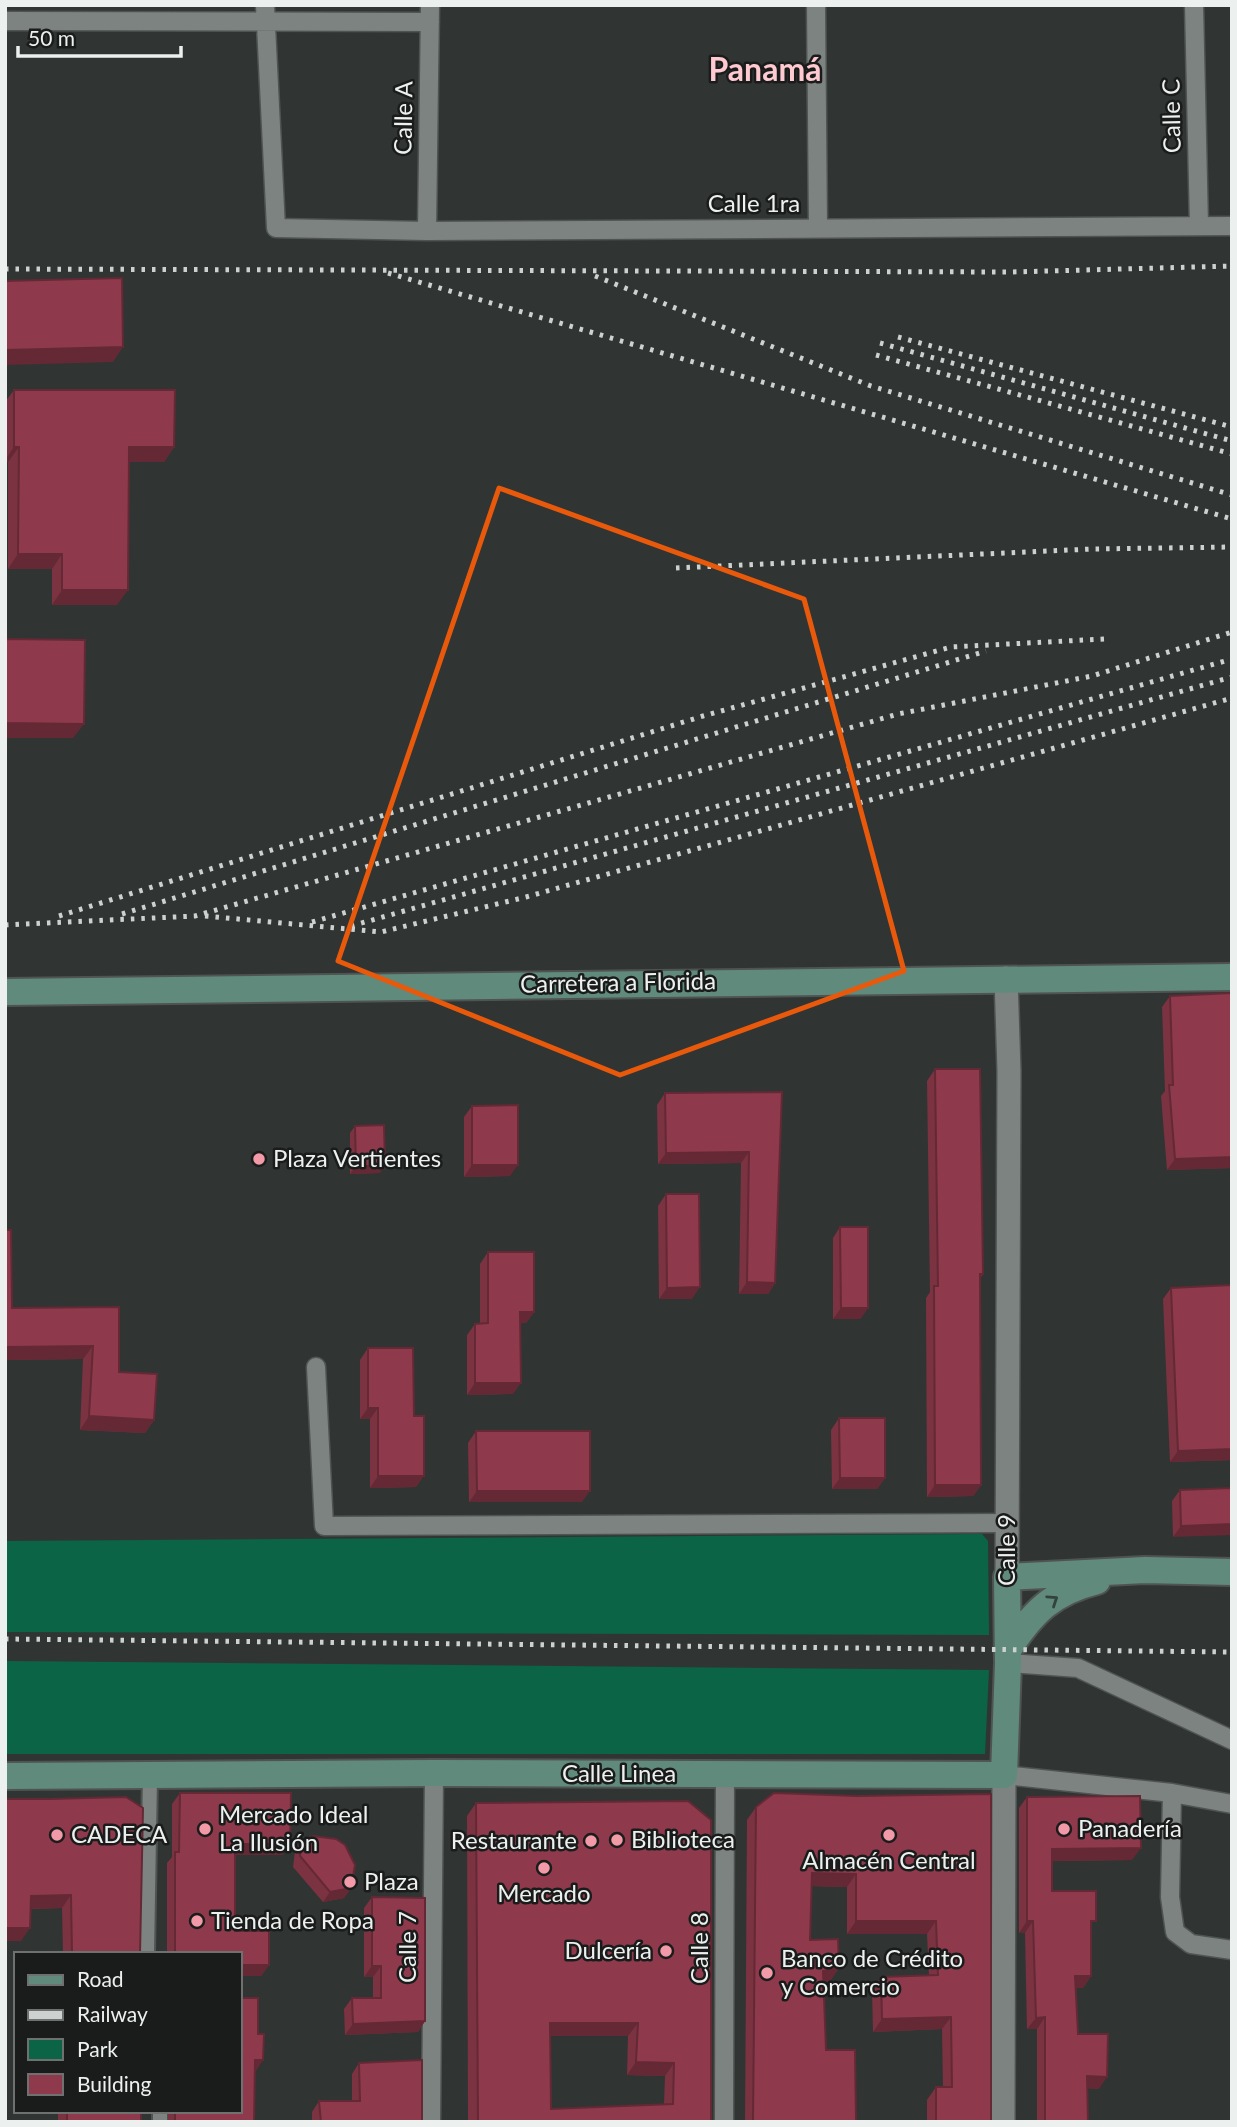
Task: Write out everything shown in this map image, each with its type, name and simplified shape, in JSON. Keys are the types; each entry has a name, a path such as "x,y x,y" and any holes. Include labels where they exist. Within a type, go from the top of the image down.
{"main road":[{"name":"Carretera a Florida","path":"5,992 1232,977"},
{"path":"1008,1657 1029,1618 1056,1597 1083,1585 1145,1570"},
{"path":"1007,1577 1145,1570 1232,1572"},
{"name":"Calle 9","path":"1004,1776 1008,1657 1007,1577"},
{"name":"Calle Linea","path":"5,1776 434,1773 1004,1776"}],"street":[{"path":"816,5 818,228"},
{"name":"Calle C","path":"1194,5 1199,226"},
{"path":"5,22 265,14 430,14"},
{"name":"Calle 1ra","path":"265,14 276,228 427,231 1232,226"},
{"name":"Calle A","path":"427,231 430,14"},
{"name":"Calle 9","path":"1006,978 1009,1071 1007,1577"},
{"path":"316,1367 324,1526 1007,1523"},
{"path":"1008,1657 1078,1668 1232,1740"},
{"name":"Calle 7","path":"431,2122 434,1773"},
{"name":"Calle 8","path":"724,2122 725,1774"},
{"path":"147,1952 150,1776"},
{"name":"Calle 9","path":"1003,2122 1004,1776"},
{"name":"Calle Linea","path":"1004,1776 1172,1793 1232,1804"},
{"path":"1172,1793 1170,1897 1175,1932 1191,1944 1232,1950"}],"highlighted area":[{"path":"499,488 804,599 904,971 620,1075 338,961"}],"green space":[{"path":"982,1534 988,1541 989,1635 5,1632 5,1541"},
{"path":"5,1661 989,1670 985,1754 5,1754"}],"building":[{"path":"122,278 123,347 5,350 5,281"},
{"path":"14,390 175,390 174,447 129,447 128,590 62,590 62,554 18,554 19,447 14,447"},
{"path":"5,639 85,640 84,724 5,723"},
{"path":"1232,993 1232,1157 1175,1159 1169,1085 1173,1085 1170,996"},
{"path":"935,1069 980,1069 983,1274 980,1274 981,1485 935,1485 934,1286 938,1286"},
{"path":"782,1092 775,1283 747,1282 749,1152 666,1153 665,1093"},
{"path":"518,1105 518,1165 472,1165 472,1106"},
{"path":"384,1125 385,1166 356,1166 355,1126"},
{"path":"666,1194 699,1194 700,1287 667,1288"},
{"path":"840,1227 868,1227 868,1308 841,1308"},
{"path":"5,1230 11,1230 12,1308 119,1307 119,1372 157,1374 154,1420 89,1416 93,1346 5,1347"},
{"path":"488,1252 534,1252 534,1312 520,1312 521,1383 475,1383 475,1324 488,1323"},
{"path":"1232,1285 1232,1449 1178,1451 1171,1288"},
{"path":"368,1348 413,1348 414,1416 424,1416 424,1476 378,1476 378,1408 368,1408"},
{"path":"839,1418 885,1418 885,1478 840,1478"},
{"path":"476,1431 590,1431 590,1491 477,1491"},
{"path":"1232,1488 1232,1524 1181,1526 1180,1490"},
{"path":"180,1793 291,1793 290,1844 235,1844 235,1931 269,1931 269,1965 242,1965 242,1952 175,1952 175,1852 179,1852"},
{"path":"774,1793 857,1796 991,1794 991,2122 936,2122 936,2087 952,2087 951,2017 882,2019 881,1977 938,1975 936,1921 856,1921 856,1874 812,1873 810,1940 838,1939 839,1968 823,1971 826,2050 855,2050 856,2122 753,2122 756,1807"},
{"path":"1140,1796 1141,1848 1052,1849 1052,1891 1096,1891 1096,1921 1091,1921 1091,1976 1075,1976 1078,2034 1108,2034 1107,2077 1087,2076 1088,2122 1045,2122 1045,2017 1036,2018 1033,1921 1027,1921 1027,1797"},
{"path":"126,1797 143,1808 140,1952 72,1952 71,1895 31,1896 30,1928 6,1928 5,1959 5,1799"},
{"path":"688,1801 711,1820 711,2122 478,2122 476,1803","holes":["550,2023 638,2023 636,2062 674,2063 673,2104 551,2109"]},
{"path":"313,1836 336,1839 345,1845 355,1865 351,1888 330,1892 300,1856 302,1841"},
{"path":"372,1897 425,1898 425,2021 353,2024 352,1998 381,1998 381,1966 372,1966"},
{"path":"242,1998 258,1998 258,2034 264,2034 263,2060 255,2060 254,2122 175,2122 175,2113 242,2113"},
{"path":"422,2060 422,2122 321,2122 319,2101 360,2101 359,2063"},
{"path":"67,2113 141,2113 141,2122 67,2122"}],"railway":[{"path":"5,269 1011,272 1232,266"},
{"path":"388,273 1232,519"},
{"path":"595,276 871,386 1232,495"},
{"path":"898,337 1232,427"},
{"path":"880,343 1232,441"},
{"path":"876,355 1232,454"},
{"path":"676,568 1092,549 1232,547"},
{"path":"5,925 195,916 898,714 1092,676 1232,632"},
{"path":"59,916 703,716 951,647 1104,639"},
{"path":"122,914 986,651"},
{"path":"312,922 1232,659"},
{"path":"351,926 1232,677"},
{"path":"205,916 381,932 526,897 1232,698"},
{"path":"5,1639 1232,1652"}],"place":[{"name":"Plaza Vertientes","path":"259,1159"},
{"name":"Mercado Ideal La Ilusión","path":"205,1829"},
{"name":"Panadería","path":"1064,1829"},
{"name":"CADECA","path":"57,1835"},
{"name":"Almacén Central","path":"889,1835"},
{"name":"Biblioteca","path":"617,1840"},
{"name":"Restaurante","path":"591,1841"},
{"name":"Mercado","path":"544,1868"},
{"name":"Plaza","path":"350,1882"},
{"name":"Tienda de Ropa","path":"197,1921"},
{"name":"Dulcería","path":"666,1951"},
{"name":"Banco de Crédito y Comercio","path":"767,1973"}],"district":[{"name":"Panamá","path":"765,70"}]}
